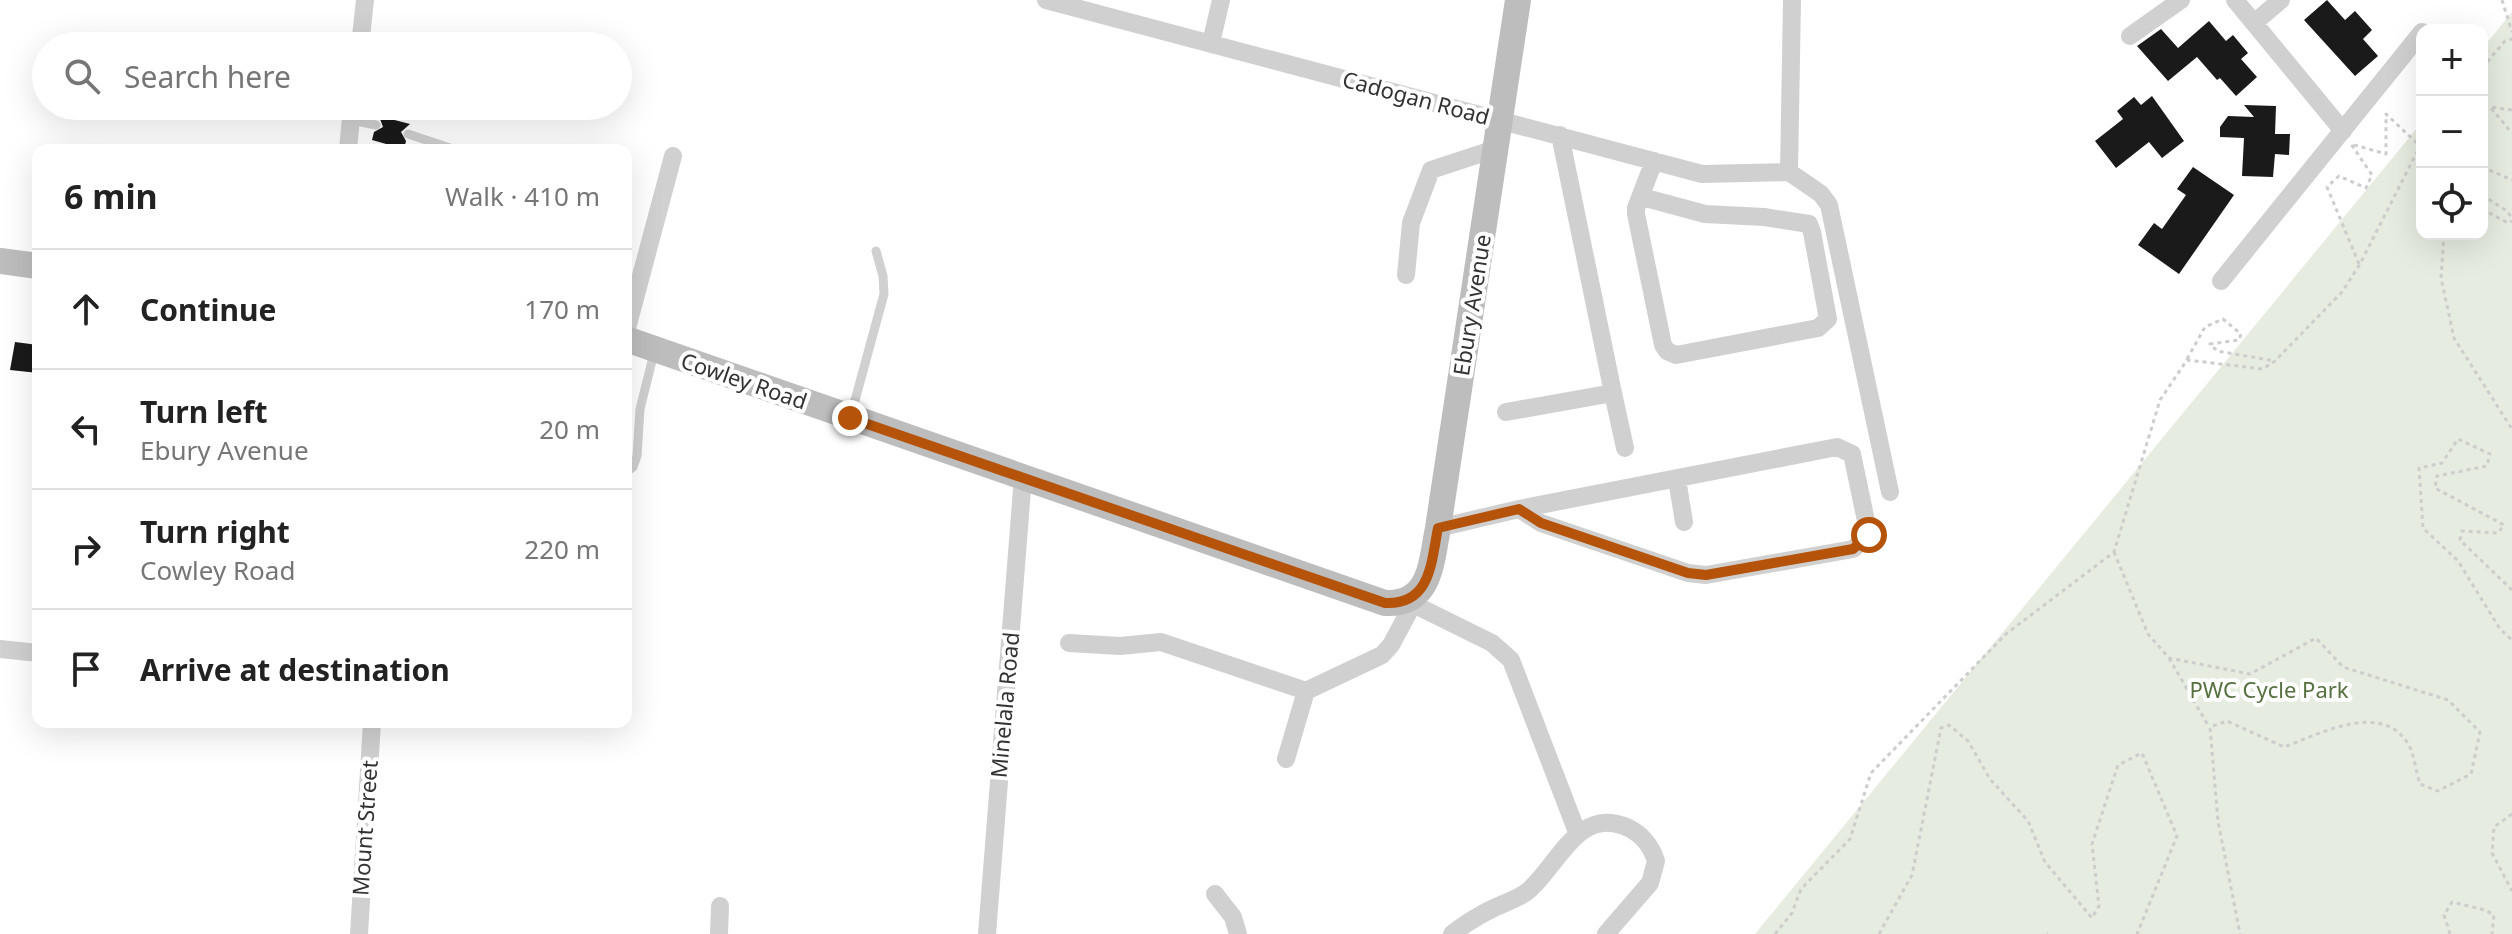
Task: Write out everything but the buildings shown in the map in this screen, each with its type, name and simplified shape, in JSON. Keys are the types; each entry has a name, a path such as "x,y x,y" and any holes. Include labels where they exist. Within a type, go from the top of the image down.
{"street":[{"path":"362,32 365,0"},
{"name":"Cadogan Road","path":"1046,0 1702,174 1789,172"},
{"path":"1211,43 1221,0"},
{"name":"Ebury Avenue","path":"1410,603 1422,590 1430,571 1438,528 1518,0"},
{"path":"1792,0 1789,172 1821,194 1829,205 1890,492"},
{"path":"2130,36 2181,0"},
{"path":"2235,0 2343,131"},
{"path":"2254,23 2281,0"},
{"path":"2221,281 2416,39"},
{"path":"349,144 351,120"},
{"path":"1560,135 1625,448"},
{"path":"1406,275 1411,223 1431,170 1495,149"},
{"path":"632,310 673,156"},
{"path":"1642,197 1705,214 1764,217 1809,224 1829,314 1826,323 1818,328 1671,354 1663,345 1636,214 1654,161"},
{"path":"0,261 32,265"},
{"name":"Cowley Road","path":"632,341 1385,603 1410,603"},
{"path":"1506,412 1613,393"},
{"path":"1438,528 1519,509 1827,447 1842,447 1852,454 1869,535 1853,549 1706,575 1688,573 1541,523 1519,509"},
{"name":"Minelala Road","path":"987,934 1023,477"},
{"path":"1677,479 1684,522"},
{"path":"1069,643 1120,646 1161,642 1306,691 1382,655 1391,645 1410,603 1492,643 1511,660 1577,832"},
{"path":"0,649 32,652"},
{"path":"1286,759 1306,691"},
{"name":"Mount Street","path":"359,934 372,728"},
{"path":"1452,934 1529,890 1577,832 1606,822 1632,829 1648,844 1656,861 1650,883 1606,934"},
{"path":"1215,894 1233,917 1238,934"},
{"path":"719,934 720,906"}],"lane":[{"path":"366,120 376,125"},
{"path":"408,134 438,144"},
{"path":"850,418 884,294 876,251"},
{"path":"632,468 637,456 640,409 655,350"}],"path":[{"path":"2502,0 2512,32"},
{"path":"2488,61 2505,41 2512,39"},
{"path":"2512,110 2490,107 2512,133"},
{"path":"2360,264 2327,187 2339,176 2366,188 2372,175 2351,144 2386,154 2386,114 2416,139"},
{"path":"2187,360 2263,369 2275,361 2342,292 2360,264 2416,153"},
{"path":"2484,168 2512,180"},
{"path":"2488,199 2507,211 2512,220 2508,223 2488,212"},
{"path":"2444,240 2441,278 2454,338 2512,429"},
{"path":"1775,934 1792,913 1801,889 1850,839 1871,773 2006,634 2114,552 2160,400 2205,327 2223,319 2241,334 2239,340 2210,344 2217,351 2275,361"},
{"path":"2512,590 2460,540 2462,531 2498,533 2504,525 2435,488 2437,476 2487,466 2490,454 2458,439 2442,463 2419,468 2423,528 2458,561 2500,629 2512,640"},
{"path":"2114,552 2148,634 2169,658 2210,727 2218,821 2240,934"},
{"path":"2169,658 2250,674 2316,638 2343,667 2448,700 2480,732 2471,774 2438,791 2420,784 2407,742 2384,723 2351,723 2284,747 2227,721 2210,727"},
{"path":"1879,934 1912,875 1941,728 1949,725 1968,741 1990,779 2028,821 2045,862 2092,918 2099,906 2092,844 2118,765 2142,753 2177,836 2137,934"},
{"path":"2512,814 2494,827 2492,853 2512,891"},
{"path":"2450,934 2444,915 2452,902 2494,915 2492,934"}],"green space":[{"name":"PWC Cycle Park","path":"2512,12 2512,934 1755,934 2416,129 2416,240 2488,240 2488,42"}],"route":[{"path":"850,418 1385,603 1407,601 1422,590 1430,571 1438,528 1519,509 1541,523 1688,573 1706,575 1853,549 1869,535"}]}
